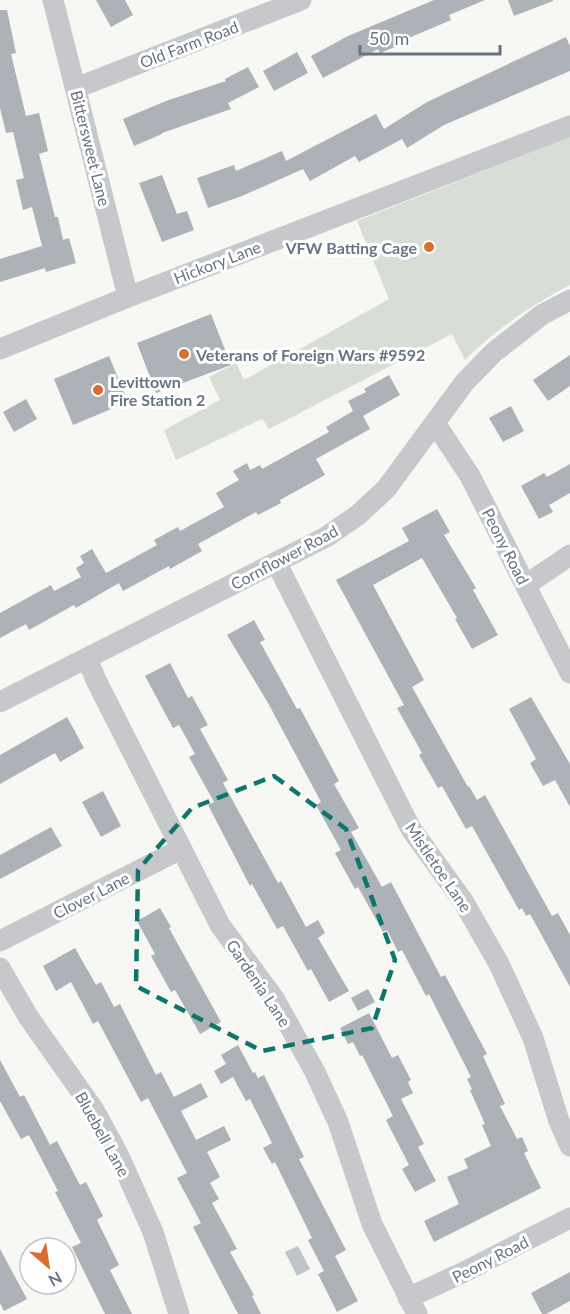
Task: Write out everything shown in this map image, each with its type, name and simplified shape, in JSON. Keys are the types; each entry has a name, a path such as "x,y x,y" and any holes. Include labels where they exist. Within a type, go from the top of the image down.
{"street":[{"name":"Bittersweet Lane","path":"53,0 128,297"},
{"name":"Old Farm Road","path":"76,88 302,0"},
{"name":"Hickory Lane","path":"0,349 570,126"},
{"name":"Cornflower Road","path":"0,702 326,537 358,515 386,489 464,383 494,352 543,314 570,300"},
{"name":"Peony Road","path":"435,423 470,476 570,673"},
{"path":"526,585 570,555"},
{"name":"Mistletoe Lane","path":"276,562 411,829 463,901 499,964 533,1038 559,1121 570,1146"},
{"name":"Gardenia Lane","path":"87,658 220,925 275,1000 315,1072 338,1122 372,1224 412,1306"},
{"name":"Clover Lane","path":"0,941 181,849"},
{"name":"Bluebell Lane","path":"0,968 29,1018 94,1110 118,1154 153,1232 179,1314"},
{"name":"Peony Road","path":"412,1306 464,1272 570,1218"}],"highlighted area":[{"path":"274,776 346,829 395,960 372,1028 262,1051 136,986 138,870 192,808"}],"shaded area":[{"path":"570,137 570,285 514,319 465,360 452,334 269,429 262,419 176,460 164,430 220,400 209,377 236,363 244,380 389,299 357,221"},
{"path":"298,1246 310,1269 297,1276 285,1252"}],"building":[{"path":"96,0 125,0 133,15 111,27"},
{"path":"434,0 485,0 449,15 451,20 404,40 405,43 380,53 378,49 323,78 311,56 348,36"},
{"path":"508,0 553,0 553,1 514,16"},
{"path":"0,10 7,10 16,53 11,54 26,116 39,113 48,151 39,154 55,217 58,217 63,240 69,238 76,263 46,272 45,268 0,282 0,259 42,246 32,207 23,210 16,180 24,178 13,132 6,133 0,108"},
{"path":"566,37 570,46 570,71 444,125 407,148 402,139 359,162 355,156 310,181 303,169 242,196 208,208 197,178 234,165 236,171 282,151 286,161 376,114 384,129 427,102"},
{"path":"297,52 308,73 274,91 263,71"},
{"path":"248,67 259,87 228,103 231,109 162,133 134,146 123,119 166,101 226,81 225,79"},
{"path":"162,175 177,214 187,211 194,230 162,242 139,183"},
{"name":"Veterans of Foreign Wars #9592","path":"211,314 231,365 156,393 137,343"},
{"path":"570,355 570,386 548,401 533,380"},
{"path":"109,356 128,402 73,425 54,379"},
{"path":"389,375 400,395 363,416 370,429 316,459 325,475 280,500 281,503 258,515 256,512 198,544 202,551 170,569 169,566 123,591 119,583 76,608 74,605 29,630 26,624 0,638 0,613 51,585 54,591 81,577 76,568 84,563 80,556 92,549 106,573 157,545 154,540 178,527 180,531 224,507 216,493 239,480 233,471 247,463 250,470 260,465 262,469 329,432 326,427 353,411 348,401 366,392 364,389"},
{"path":"26,399 37,419 14,432 3,412"},
{"path":"511,406 524,431 503,442 489,418"},
{"path":"570,464 570,493 549,505 553,512 539,519 521,486 544,473 547,477"},
{"path":"437,509 450,532 444,535 476,588 473,590 498,635 472,649 422,558 373,585 424,680 412,687 468,787 477,800 485,795 552,916 558,913 570,935 570,987 530,914 526,916 522,908 519,910 472,826 466,829 442,786 438,788 419,755 422,753 397,708 404,705 336,580 409,541 402,528"},
{"path":"254,620 265,640 260,642 297,709 300,708 339,781 334,784 359,828 351,832 382,887 391,882 441,977 445,975 487,1054 483,1056 505,1104 500,1106 517,1139 522,1137 528,1151 524,1153 541,1188 434,1242 424,1221 459,1204 447,1177 468,1168 464,1159 491,1146 482,1125 485,1124 470,1090 472,1089 467,1079 471,1077 429,994 426,996 402,950 398,952 387,930 383,932 358,887 355,889 335,853 341,850 316,805 321,802 268,703 227,635"},
{"path":"170,663 188,698 192,696 208,725 200,729 228,780 223,783 278,883 281,881 306,927 318,920 325,933 318,938 349,991 329,1002 311,969 308,971 283,926 277,929 252,884 250,886 208,805 214,802 189,757 195,754 179,725 173,728 145,676"},
{"path":"531,697 570,764 570,807 555,780 543,786 530,763 536,759 509,709"},
{"path":"67,717 84,748 60,762 55,753 0,784 0,755"},
{"path":"103,791 121,826 101,837 82,802"},
{"path":"51,827 62,846 0,879 0,855"},
{"path":"160,908 221,1022 200,1034 175,990 171,992 151,956 155,954 137,921"},
{"path":"75,948 96,985 101,982 114,1007 120,1004 156,1075 161,1072 174,1097 201,1083 208,1097 181,1111 196,1140 224,1126 231,1140 207,1152 220,1177 210,1183 219,1199 212,1203 237,1249 230,1252 254,1295 252,1296 261,1314 238,1314 193,1227 201,1223 177,1178 187,1173 148,1098 141,1102 98,1021 93,1024 71,982 56,991 43,966"},
{"path":"368,989 375,1002 358,1011 351,998"},
{"path":"369,1013 392,1058 398,1055 411,1080 408,1082 413,1093 401,1099 424,1144 418,1147 436,1181 415,1192 402,1169 409,1165 386,1120 393,1116 362,1055 360,1056 353,1042 348,1044 340,1028"},
{"path":"238,1045 253,1073 255,1072 258,1078 264,1075 304,1157 299,1159 346,1250 335,1256 358,1301 337,1312 318,1274 324,1271 308,1240 312,1238 275,1162 272,1164 263,1148 272,1143 250,1099 246,1101 233,1077 221,1084 214,1071 226,1064 221,1055"},
{"path":"0,1060 20,1097 24,1095 50,1145 57,1141 80,1185 86,1182 103,1216 97,1220 119,1265 110,1270 132,1314 105,1314 78,1259 78,1244 81,1243 55,1192 58,1191 29,1135 21,1139 0,1101"},
{"path":"0,1249 18,1282 18,1296 25,1296 27,1299 4,1311 0,1303"},
{"path":"570,1272 570,1301 542,1314 531,1293"}],"place":[{"name":"VFW Batting Cage","path":"429,247"},
{"name":"Veterans of Foreign Wars #9592","path":"184,354"},
{"name":"Levittown Fire Station 2","path":"98,390"}]}
